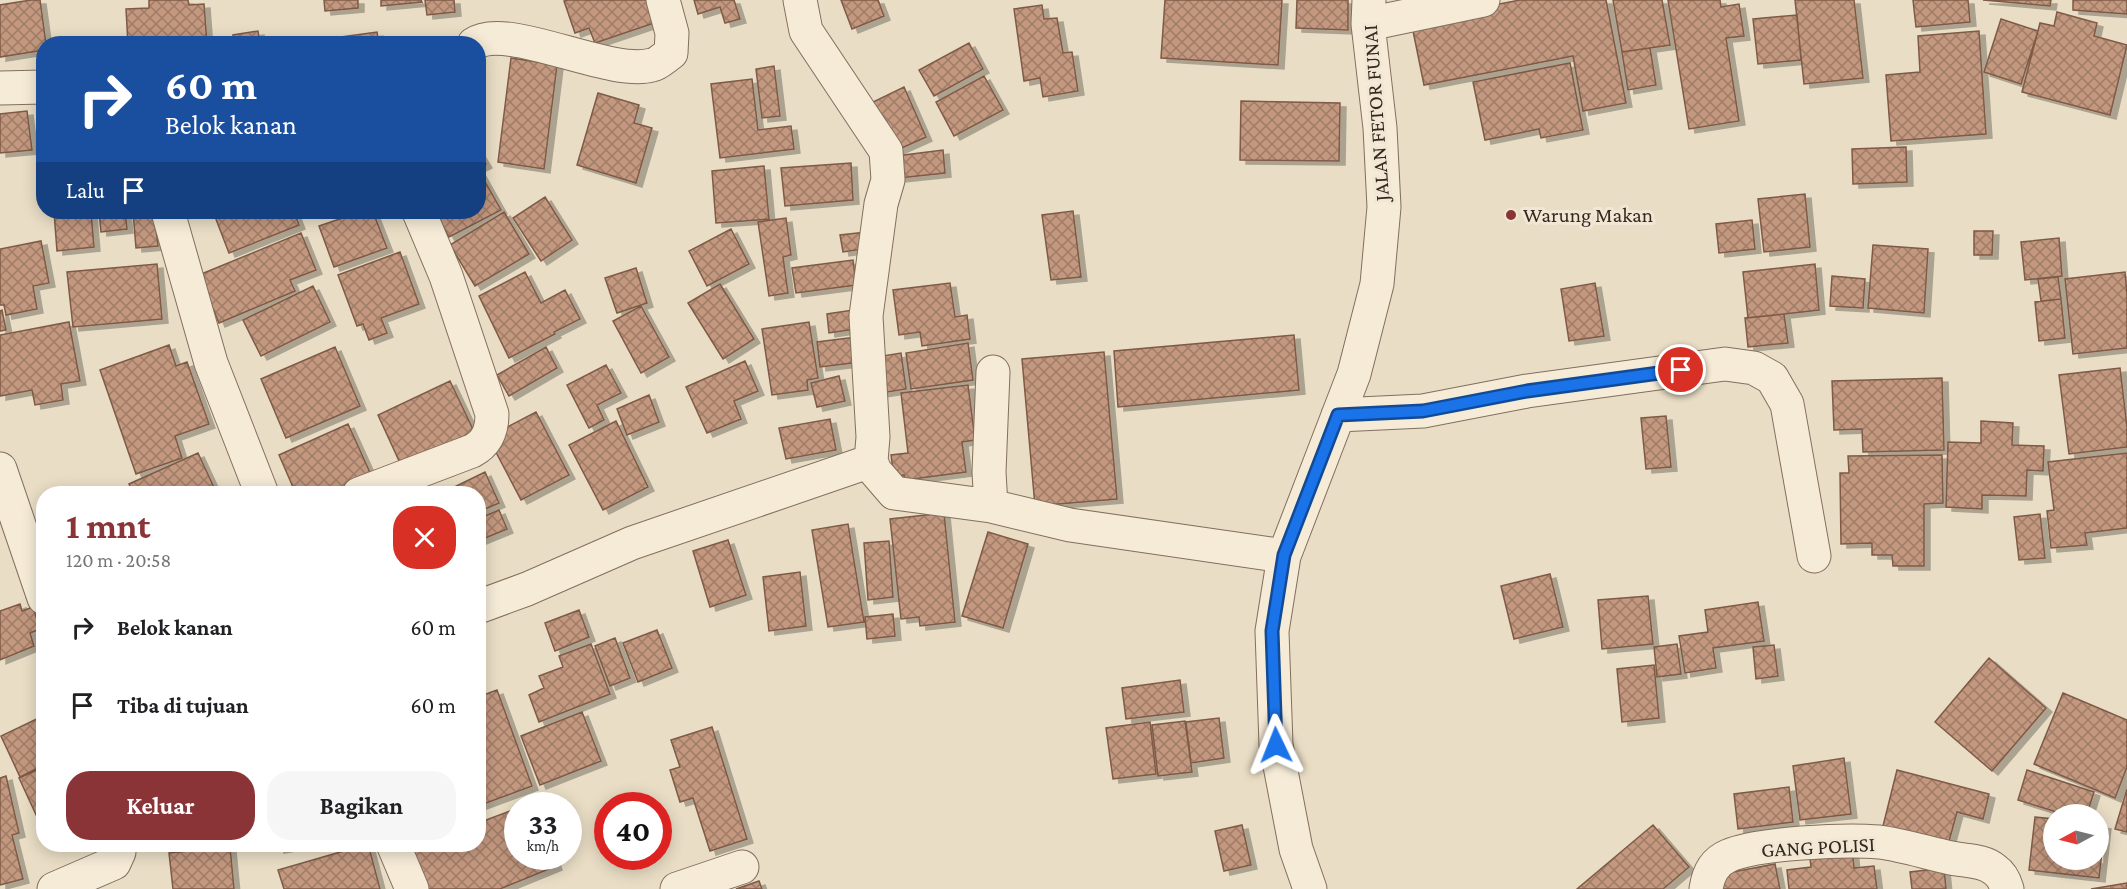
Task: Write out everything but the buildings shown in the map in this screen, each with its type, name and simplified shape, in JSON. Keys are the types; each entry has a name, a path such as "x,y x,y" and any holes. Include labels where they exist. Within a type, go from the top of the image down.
{"street":[{"path":"486,40 493,37 572,53 621,67 652,65 671,53 672,33 663,0"},
{"path":"800,0 806,31 886,151 888,180 881,204 866,316 873,437 871,461 875,471 894,493 991,506 1070,525 1284,555"},
{"path":"1369,12 1483,0"},
{"name":"JALAN FETOR FUNAI","path":"1310,889 1296,849 1276,745 1272,631 1284,555 1354,374 1377,284 1384,207 1380,128 1369,12"},
{"path":"0,88 36,87"},
{"path":"170,219 211,363 259,486"},
{"path":"380,486 472,451 485,441 492,424 492,414 446,276 422,219"},
{"path":"1338,415 1423,411 1527,391 1725,364 1754,368 1772,378 1787,404 1815,556"},
{"path":"991,506 989,472 993,372"},
{"path":"486,604 527,589 632,543 871,461"},
{"path":"0,469 36,575"},
{"name":"GANG POLISI","path":"1706,889 1713,867 1726,856 1744,850 1836,842 1880,842 1981,863 1995,869 2004,880 2007,889"},
{"path":"54,889 114,863 119,852"},
{"path":"396,852 412,889"},
{"path":"677,889 742,867"}],"place":[{"name":"Warung Makan","path":"1511,215"}],"route":[{"path":"1276,745 1272,631 1284,555 1338,415 1423,411 1527,391 1681,370"}]}
